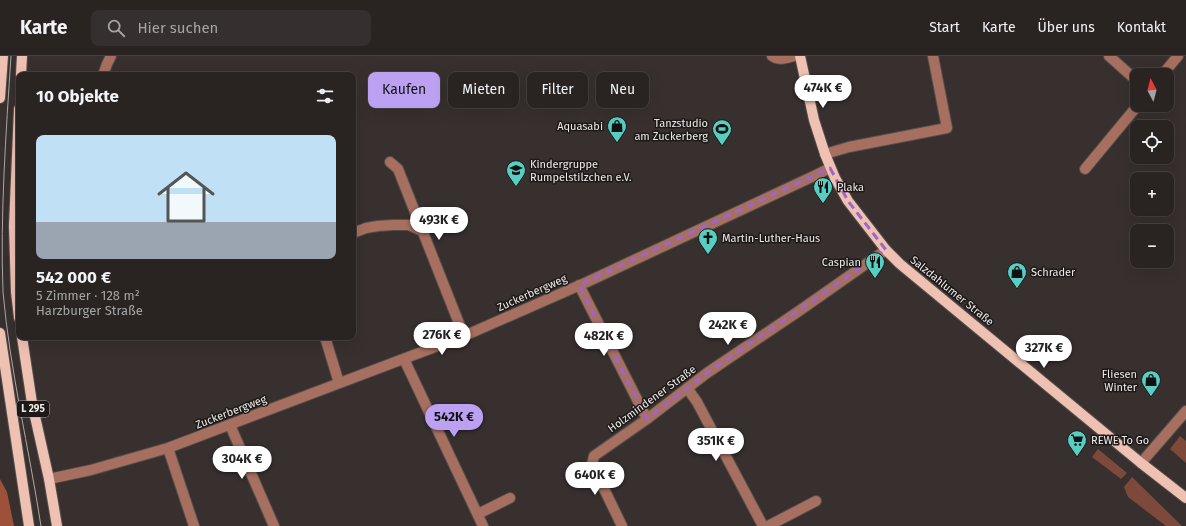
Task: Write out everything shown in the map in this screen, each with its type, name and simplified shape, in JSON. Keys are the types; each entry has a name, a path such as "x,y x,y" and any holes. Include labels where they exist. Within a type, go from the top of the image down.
{"main road":[{"path":"0,98 3,56"},
{"path":"21,72 22,56"},
{"name":"Salzdahlumer Straße","path":"800,56 814,120 830,168 848,201 886,250 900,264 1141,463 1186,498"},
{"path":"16,240 16,289"},
{"name":"L 295","path":"0,333 30,526"},
{"name":"L 295","path":"22,340 32,404 49,479 57,526"}],"street":[{"path":"104,72 111,56"},
{"path":"772,56 776,59 784,59 794,56"},
{"path":"825,154 849,147 947,128 933,56"},
{"path":"1109,56 1130,75"},
{"path":"1168,68 1178,56"},
{"path":"1085,169 1132,112"},
{"path":"390,162 398,169 464,336"},
{"name":"Zuckerbergweg","path":"49,479 100,468 168,448 464,336 579,285 830,168"},
{"path":"356,232 372,227 393,225 409,225 424,232"},
{"name":"Holzmindener Straße","path":"622,526 594,468 592,460 594,456 647,419 707,373 886,250"},
{"path":"579,285 647,419"},
{"path":"326,340 339,383"},
{"path":"404,359 483,526"},
{"path":"687,388 697,402 763,526"},
{"path":"1141,463 1186,411"},
{"path":"230,425 274,526"},
{"path":"168,448 194,526"},
{"path":"478,514 510,498"},
{"path":"768,526 816,500"}],"highlighted area":[{"path":"830,168 848,201 886,250 707,373 647,419 579,285"}],"shaded area":[{"path":"1180,436 1186,441 1186,463 1170,449"},
{"path":"1098,449 1127,473 1121,479 1092,457"},
{"path":"1132,477 1182,526 1166,526 1128,497 1124,487"},
{"path":"0,479 7,492 14,526 0,526"}],"tram line":[{"path":"11,56 5,144 2,233 3,292 10,351 41,526"}],"place":[{"name":"Aquasabi","path":"617,143"},
{"name":"Tanzstudio am Zuckerberg","path":"722,146"},
{"name":"Kindergruppe Rumpelstilzchen e.V.","path":"516,187"},
{"name":"Plaka","path":"823,204"},
{"name":"Martin-Luther-Haus","path":"708,255"},
{"name":"Caspian","path":"875,279"},
{"name":"Schrader","path":"1017,289"},
{"name":"Fliesen Winter","path":"1151,397"},
{"name":"REWE To Go","path":"1077,457"}]}
